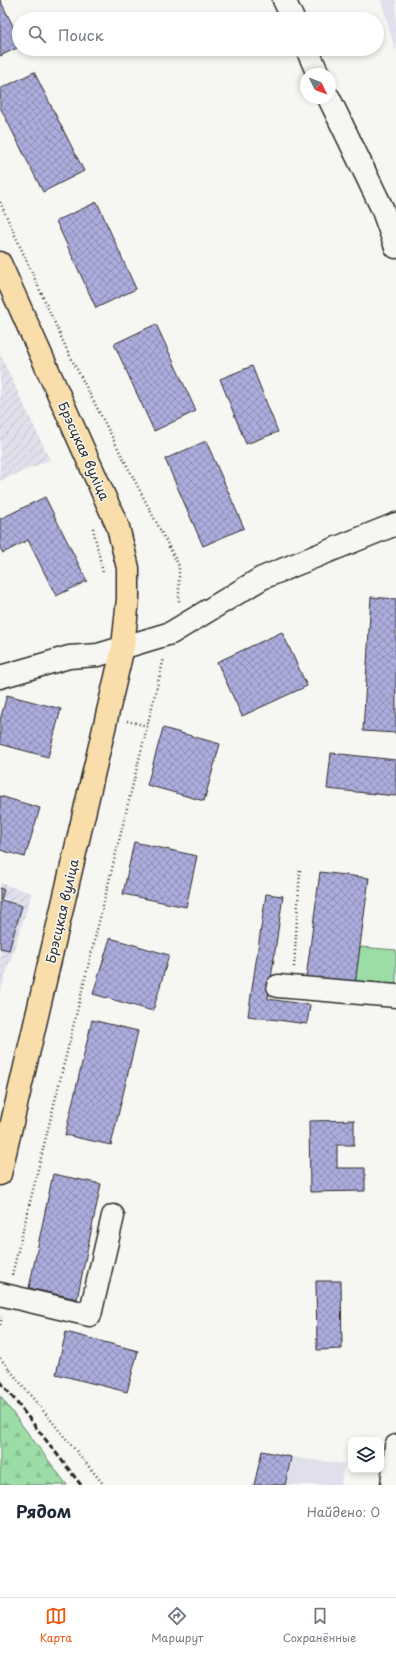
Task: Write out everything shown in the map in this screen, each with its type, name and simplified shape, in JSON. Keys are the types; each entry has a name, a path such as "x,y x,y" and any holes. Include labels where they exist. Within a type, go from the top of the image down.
{"main road":[{"name":"Брэсцкая вуліца","path":"0,1174 122,647 128,599 128,568 118,527 3,277"}],"street":[{"path":"284,0 290,12"},
{"path":"309,56 315,68"},
{"path":"332,104 382,208 396,247"},
{"path":"0,677 69,658 98,655 171,633 262,578 396,524"},
{"path":"285,987 396,996"},
{"path":"4,1295 90,1315 113,1216"},
{"path":"392,1485 396,1446"}],"path":[{"path":"0,202 67,350 180,566 179,606 4,1295 0,1325"},
{"path":"285,987 300,870"},
{"path":"0,1358 104,1485"}],"shaded area":[{"path":"381,0 396,0 396,53"},
{"path":"0,354 50,460 0,481"},
{"path":"0,883 32,893 0,993"},
{"path":"291,1457 344,1464 341,1485 285,1485"}],"green space":[{"path":"360,947 396,950 396,987 355,984"},
{"path":"0,1396 67,1485 0,1485"}],"building":[{"path":"0,0 12,24 12,50 0,56"},
{"path":"34,72 84,171 43,192 0,107 0,89"},
{"path":"97,202 136,289 96,308 56,221"},
{"path":"156,324 196,411 154,431 114,344"},
{"path":"252,366 278,432 246,444 220,379"},
{"path":"206,441 244,528 203,546 165,459"},
{"path":"45,497 87,581 56,596 28,540 3,553 0,548 0,519"},
{"path":"371,597 396,599 396,733 363,731"},
{"path":"282,632 307,686 242,716 217,662"},
{"path":"7,695 61,709 48,757 0,744 0,720"},
{"path":"163,728 220,744 204,801 147,785"},
{"path":"331,753 396,760 396,796 327,789"},
{"path":"0,796 40,808 25,857 0,850"},
{"path":"134,842 197,856 186,907 123,894"},
{"path":"320,872 369,878 355,984 306,978"},
{"path":"0,888 4,890 1,900 22,906 9,950 0,948"},
{"path":"266,894 283,896 268,999 310,1005 307,1024 248,1016"},
{"path":"110,938 169,955 153,1011 93,994"},
{"path":"92,1020 138,1031 111,1145 65,1135"},
{"path":"354,1120 354,1145 337,1145 337,1168 365,1168 365,1191 310,1192 309,1121"},
{"path":"53,1174 101,1184 77,1299 29,1288"},
{"path":"316,1281 341,1281 342,1349 317,1350"},
{"path":"66,1332 138,1351 127,1392 56,1374"},
{"path":"262,1451 291,1457 285,1485 254,1485"}],"railway":[{"path":"0,1381 81,1485"}]}
